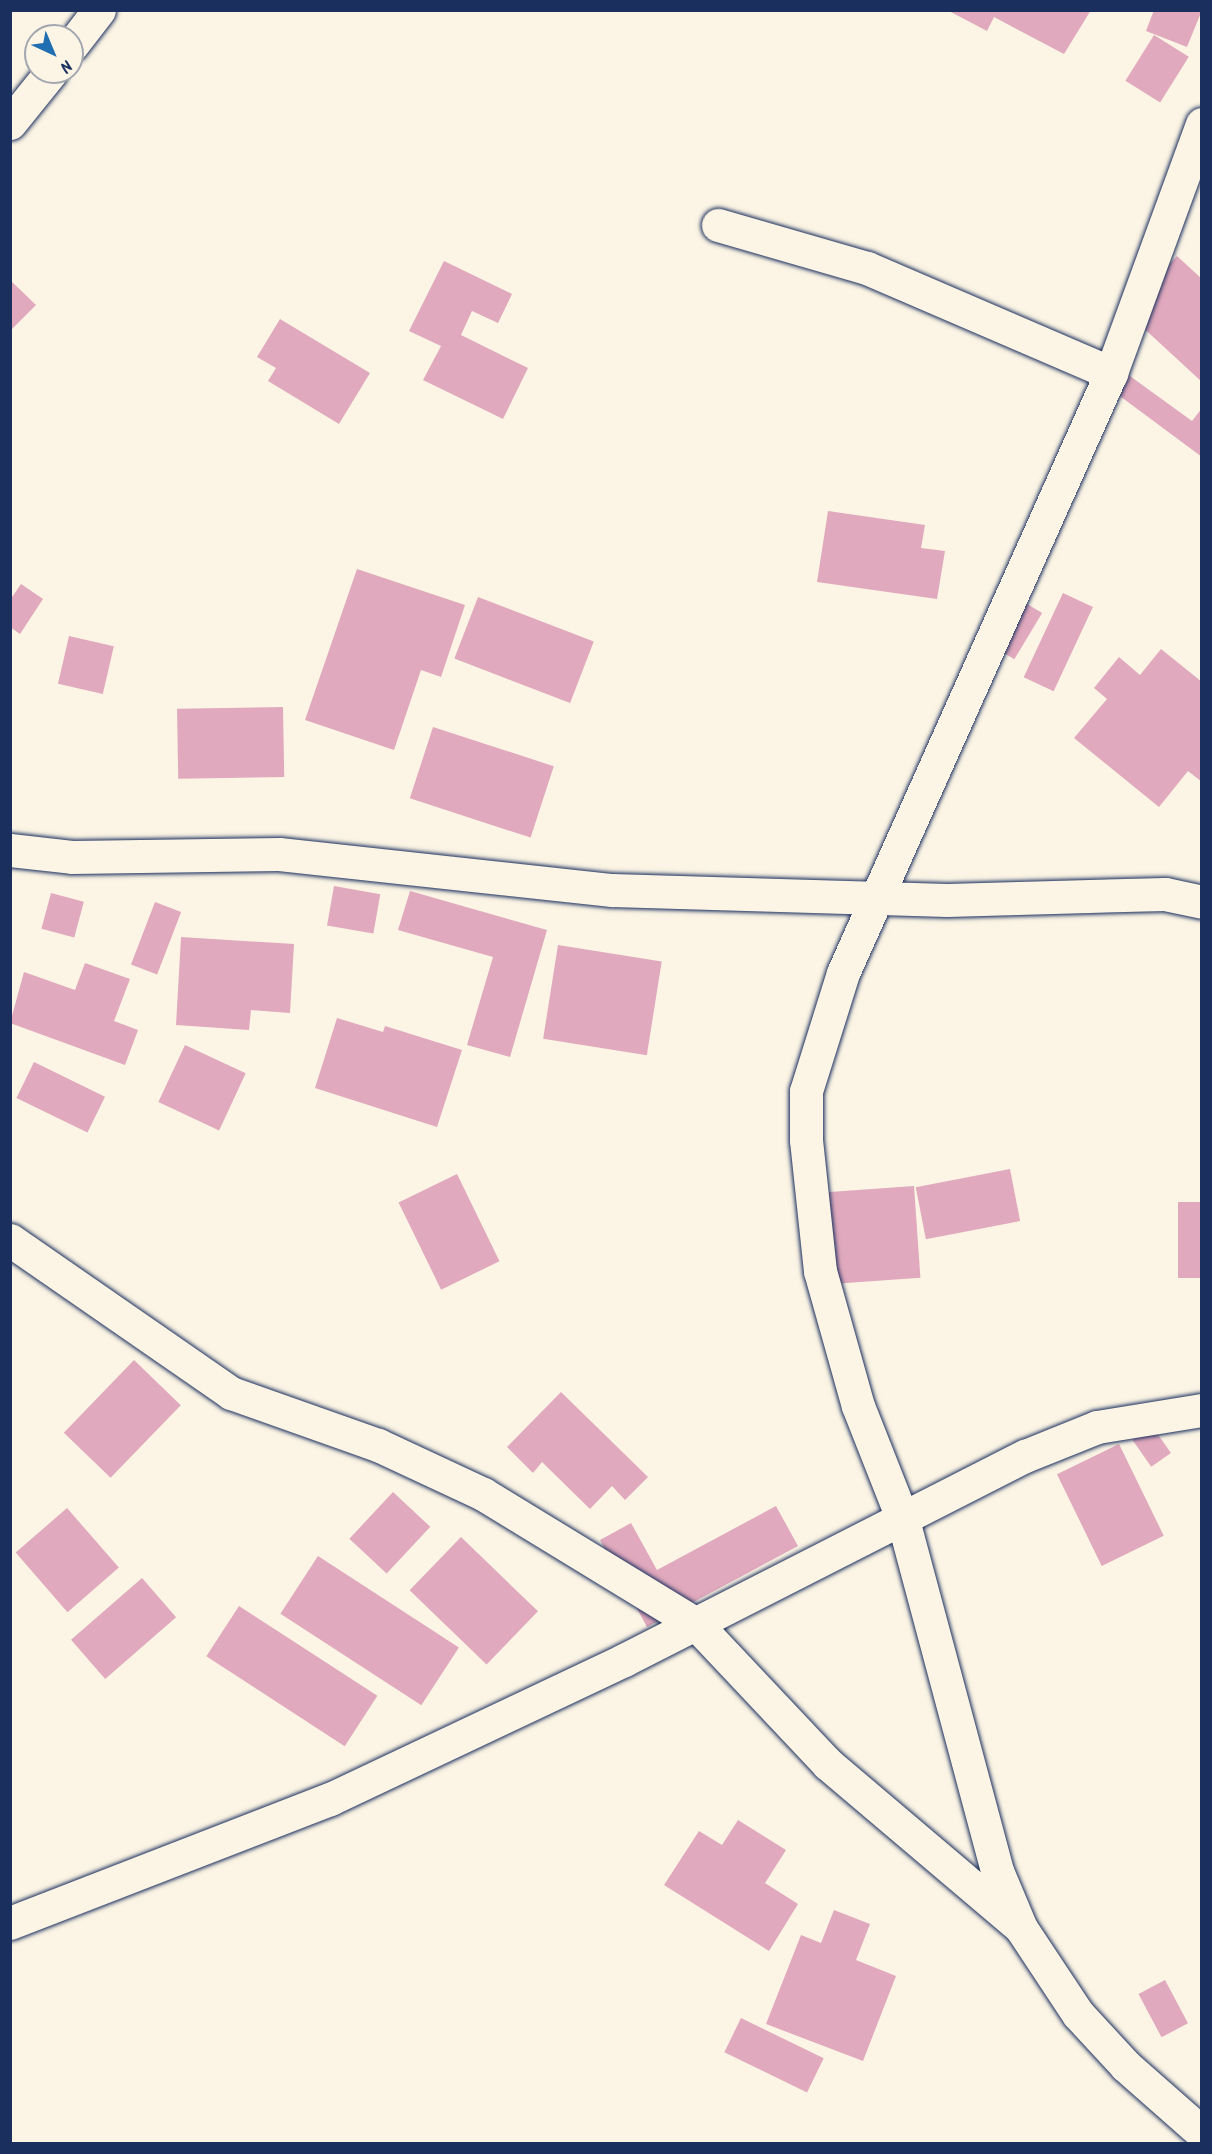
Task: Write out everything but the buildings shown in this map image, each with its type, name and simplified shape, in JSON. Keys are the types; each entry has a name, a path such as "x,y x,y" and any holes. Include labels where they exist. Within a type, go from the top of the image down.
{"street":[{"path":"84,29 99,10"},
{"path":"10,123 41,84"},
{"path":"1202,124 1111,373 843,973 816,1053 807,1091 806,1140 820,1270 858,1406 903,1520 997,1871 1021,1928 1078,2014 1126,2066 1202,2133"},
{"path":"718,225 867,268 1111,373"},
{"path":"10,850 72,857 279,854 612,890 879,896 1165,894 1202,902"},
{"path":"10,1240 231,1393 378,1445 483,1494 696,1624 828,1764 1021,1928"},
{"path":"10,1923 330,1799 696,1624 1025,1456 1096,1427 1202,1410"}]}
